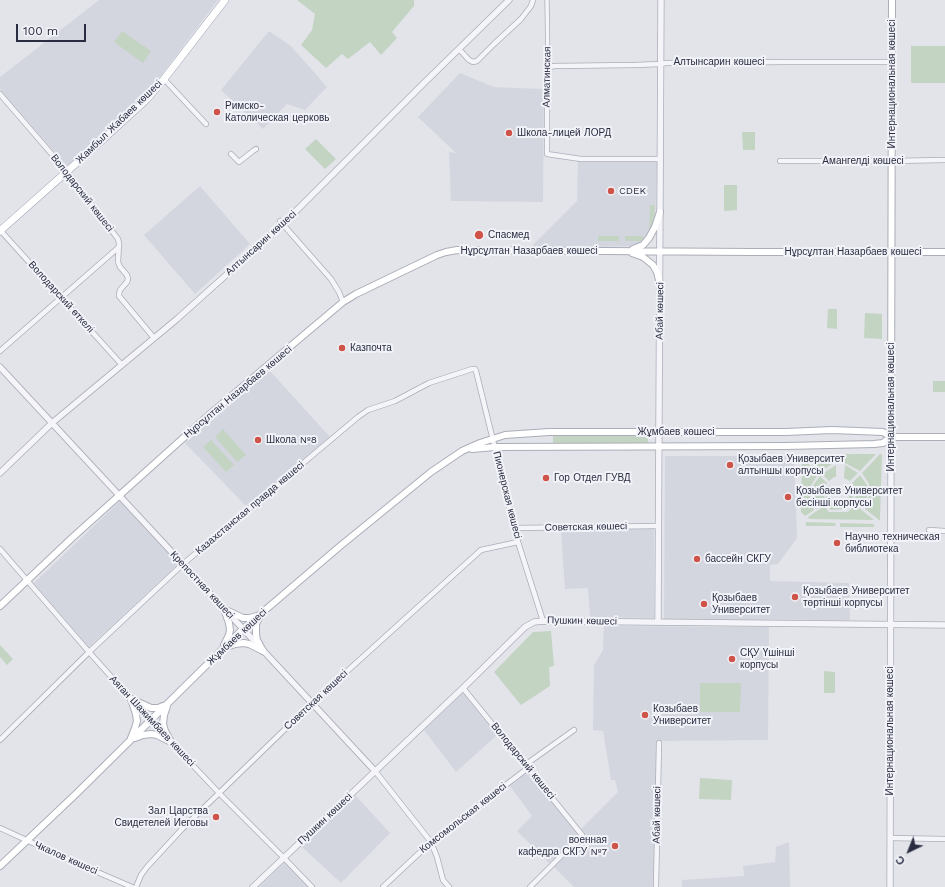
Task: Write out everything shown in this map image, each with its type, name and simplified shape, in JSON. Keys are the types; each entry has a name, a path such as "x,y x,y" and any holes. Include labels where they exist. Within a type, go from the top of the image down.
{"main road":[{"name":"Жамбыл Жабаев көшесі","path":"0,230 67,172 139,106 164,79 225,0"},
{"name":"Интернациональная көшесі","path":"891,437 892,0"},
{"path":"621,251 640,247 646,242 655,227 660,212"},
{"name":"Нұрсұлтан Назарбаев көшесі","path":"0,606 119,495 226,400 344,302 356,294 437,255 457,250 945,252"},
{"path":"621,251 638,255 651,263 657,272 660,284"},
{"name":"Жұмбаев көшесі","path":"0,866 77,793 243,629 339,547 431,472 462,451 493,438 512,434 557,432 832,430 883,432 891,437 945,437"},
{"name":"Жұмбаев көшесі","path":"462,451 475,448 495,447 786,446 874,444 883,443 891,437"},
{"path":"224,609 237,616 245,618 262,613"},
{"path":"222,650 230,630 224,609"},
{"path":"262,613 257,621 255,630 257,640 263,651"},
{"path":"222,650 241,643 249,644 263,651"},
{"path":"131,699 153,709 160,708 169,702"},
{"path":"130,741 137,721 131,699"},
{"path":"169,702 164,712 163,721 165,731 170,742"},
{"path":"130,741 148,734 170,742"}],"street":[{"name":"Алтынсарин көшесі","path":"0,473 52,423 154,338 282,223 509,0"},
{"path":"459,49 469,60 474,62 477,61 521,19 531,6 533,0"},
{"name":"Алматинская","path":"547,0 547,154 580,159 660,159"},
{"name":"Абай көшесі","path":"658,622 661,0"},
{"name":"Алтынсарин көшесі","path":"548,69 554,66 666,63 892,62"},
{"path":"164,79 206,124"},
{"name":"Володарский көшесі","path":"0,94 67,172 118,239 118,262 128,279 120,290 119,296 154,338"},
{"path":"231,154 240,162 256,149"},
{"name":"Амангелді көшесі","path":"780,161 892,162 945,160"},
{"path":"282,223 331,279 344,302"},
{"name":"Володарский өткелі","path":"0,230 122,365"},
{"path":"0,351 119,247"},
{"name":"Крепостная көшесі","path":"0,367 375,771 431,842 437,857 443,880 449,887"},
{"name":"Пионерская көшесі","path":"475,369 518,542 543,621"},
{"name":"Казахстанская правда көшесі","path":"0,740 89,652 183,564 360,415 368,410 395,401 429,383 475,369"},
{"name":"Интернациональная көшесі","path":"890,887 891,437"},
{"name":"Советская көшесі","path":"515,528 658,526"},
{"path":"929,530 945,531"},
{"name":"Советская көшесі","path":"136,887 141,875 147,867 182,829 312,703 482,550 518,542"},
{"name":"Аяган Шажимбаев көшесі","path":"0,549 89,652 170,742 312,887"},
{"name":"Пушкин көшесі","path":"253,887 463,688 525,627 534,622 945,625"},
{"name":"Володарский көшесі","path":"463,688 582,835 530,887"},
{"name":"Комсомольская көшесі","path":"383,887 431,842 526,766 574,730"},
{"name":"Абай көшесі","path":"656,887 658,743"},
{"name":"Чкалов көшесі","path":"1,830 27,840 132,887"},
{"path":"890,838 945,839"}],"shaded area":[{"path":"99,0 218,0 156,82 97,140 67,166 0,89 0,77"},
{"path":"269,31 291,46 327,87 305,110 287,104 263,129 221,90"},
{"name":"Школа-лицей ЛОРД","path":"460,73 494,87 544,89 543,202 451,201 449,152 456,153 418,117"},
{"path":"578,161 657,162 655,224 646,239 635,246 530,248 577,201"},
{"path":"200,186 250,244 195,294 144,235"},
{"name":"Школа №8","path":"270,371 330,437 246,506 185,443"},
{"path":"665,456 794,456 797,538 778,564 770,565 770,581 849,583 850,620 664,619"},
{"path":"120,501 178,564 89,647 34,583"},
{"path":"654,529 654,618 590,617 588,588 565,589 561,530"},
{"path":"604,626 769,627 768,740 657,741 654,887 574,887 554,867 586,835 581,829 618,792 615,780 611,780 603,731 593,730 594,665 603,650"},
{"path":"463,693 497,735 456,772 424,730"},
{"path":"528,772 578,834 549,863 517,831 532,816 510,786"},
{"path":"355,795 390,833 341,883 301,846"},
{"path":"789,842 790,887 682,887 682,880 744,876 743,866 775,862 776,847"},
{"path":"285,862 309,887 259,887"}],"green space":[{"path":"297,0 414,0 414,6 392,32 397,38 381,55 370,42 348,59 342,54 326,68 301,45 312,30 315,14"},
{"path":"122,31 151,51 143,63 114,42"},
{"path":"911,46 945,46 945,83 911,83"},
{"path":"742,132 755,132 755,150 743,150"},
{"path":"316,139 336,159 325,169 305,149"},
{"path":"724,185 737,185 737,210 724,211"},
{"path":"650,205 655,205 654,226 649,232"},
{"path":"598,236 619,236 619,241 598,241"},
{"path":"625,236 643,236 643,241 625,241"},
{"path":"828,309 837,309 837,329 827,328"},
{"path":"865,313 882,314 882,339 864,338"},
{"path":"933,381 945,381 945,392 933,392"},
{"path":"223,429 246,455 237,462 215,437"},
{"path":"553,436 648,436 648,443 553,443"},
{"path":"211,440 234,465 226,472 203,447"},
{"path":"803,454 835,455 835,462 820,472"},
{"path":"845,454 876,454 860,471 845,463"},
{"path":"880,454 882,454 879,520 865,509 871,490 862,473"},
{"path":"802,457 818,474 808,493 814,510 805,516 801,512"},
{"path":"836,465 836,477 829,481 822,474"},
{"path":"845,465 858,473 850,481 844,478"},
{"path":"860,475 867,485 865,491 867,497 863,508 854,502 856,495 858,494 858,489 852,483"},
{"path":"820,476 827,483 822,491 822,495 824,496 826,502 816,509 812,499 812,496 815,493 812,490 812,487"},
{"path":"851,484 854,488 852,500 849,498 849,487"},
{"path":"829,485 831,488 831,499 827,501 826,489"},
{"path":"832,501 837,503 851,502 846,509 830,510 828,503"},
{"path":"853,503 874,520 809,519 808,517 827,504 826,507 829,512 847,512 853,507"},
{"path":"806,522 836,523 835,526 806,526"},
{"path":"840,523 874,524 874,527 840,527"},
{"path":"551,631 554,666 549,667 550,686 521,705 494,672 533,632"},
{"path":"0,645 13,659 7,665 0,657"},
{"path":"824,671 835,672 835,693 824,693"},
{"path":"700,683 741,683 740,712 700,712"},
{"path":"700,778 732,780 731,800 699,799"}],"place":[{"name":"Римско- Католическая церковь","path":"217,112"},
{"name":"Школа-лицей ЛОРД","path":"509,133"},
{"name":"CDEK","path":"611,191"},
{"name":"Спасмед","path":"479,235"},
{"name":"Казпочта","path":"342,348"},
{"name":"Школа №8","path":"258,440"},
{"name":"Қозыбаев Университет алтыншы корпусы","path":"730,465"},
{"name":"Гор Отдел ГУВД","path":"546,478"},
{"name":"Қозыбаев Университет бесінші корпусы","path":"788,497"},
{"name":"Научно техническая библиотека","path":"837,543"},
{"name":"бассейн СКГУ","path":"697,559"},
{"name":"Қозыбаев Университет төртінші корпусы","path":"795,597"},
{"name":"Қозыбаев Университет","path":"704,604"},
{"name":"СҚУ Үшінші корпусы","path":"732,659"},
{"name":"Козыбаев Университет","path":"645,715"},
{"name":"Зал Царства Свидетелей Иеговы","path":"216,817"},
{"name":"военная кафедра СКГУ №7","path":"615,846"}]}
